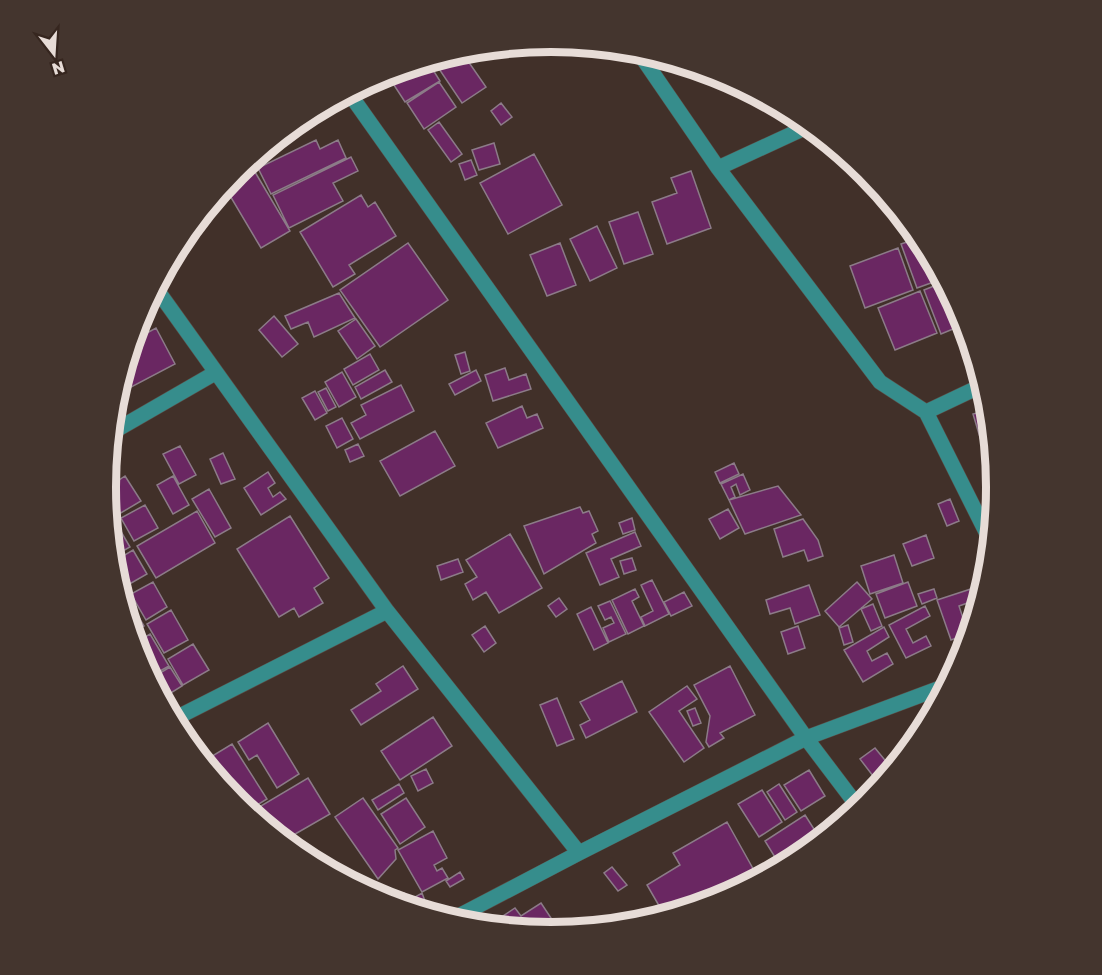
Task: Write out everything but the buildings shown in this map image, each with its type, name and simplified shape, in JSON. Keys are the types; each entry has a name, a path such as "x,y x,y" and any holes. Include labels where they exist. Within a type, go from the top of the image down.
{"street":[{"path":"645,63 718,168 880,382 926,412 984,528"},
{"path":"354,100 806,738 853,800"},
{"path":"718,168 799,130"},
{"path":"161,295 214,373 387,611 579,853"},
{"path":"121,427 214,373"},
{"path":"926,412 975,389"},
{"path":"181,716 387,611"},
{"path":"465,914 806,738 936,689"}]}
